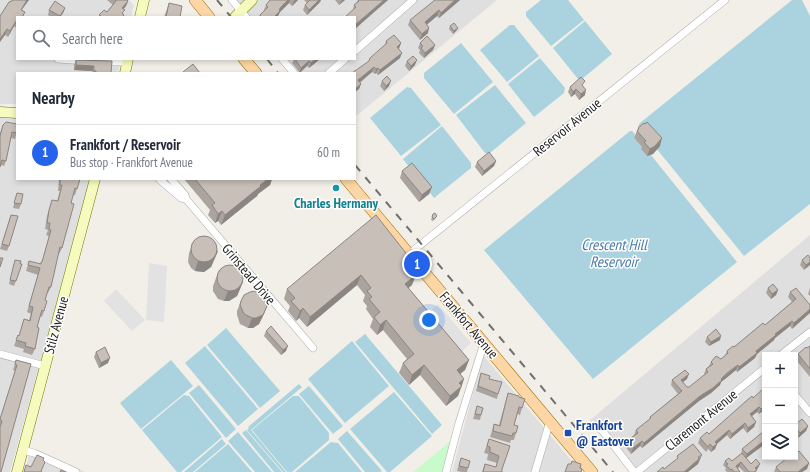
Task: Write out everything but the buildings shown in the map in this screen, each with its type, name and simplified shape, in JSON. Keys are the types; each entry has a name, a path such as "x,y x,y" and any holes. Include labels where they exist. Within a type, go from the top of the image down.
{"main road":[{"path":"194,0 208,16"},
{"path":"245,60 255,72"},
{"name":"Frankfort Avenue","path":"347,180 592,472"}],"street":[{"path":"140,16 144,0"},
{"path":"232,0 241,15 252,0"},
{"path":"356,50 413,0"},
{"name":"Reservoir Avenue","path":"409,254 725,0"},
{"path":"93,60 128,61 125,72"},
{"path":"283,60 293,72"},
{"path":"330,72 344,60"},
{"path":"0,112 16,113"},
{"name":"Stilz Avenue","path":"17,472 96,180"},
{"name":"Grinstead Drive","path":"160,180 181,198 186,199"},
{"name":"Grinstead Drive","path":"172,180 185,195 186,199 313,348"},
{"path":"785,352 810,332"},
{"path":"446,472 484,343"},
{"path":"0,354 45,366"},
{"name":"Claremont Avenue","path":"636,472 762,370"},
{"path":"798,399 810,413"},
{"path":"535,472 550,421"},
{"path":"598,425 636,472"},
{"path":"23,450 34,453 76,472"}],"shaded area":[{"path":"0,0 129,0 134,5 131,16 16,16 16,60 121,60 118,72 16,72 16,104 0,104"},
{"path":"235,0 497,0 356,116 356,72 297,72 286,60 356,60 356,16 248,16"},
{"path":"0,117 16,118 16,180 91,180 10,472 0,472"},
{"path":"810,235 810,472 631,472 589,421"},
{"path":"149,263 167,266 164,322 146,320"},
{"path":"116,289 145,320 132,331 104,301"},
{"path":"438,304 471,343 458,355 428,320 432,316 429,312"},
{"path":"483,355 581,472 452,472"},
{"path":"33,449 85,472 25,472 29,455"}],"green space":[{"path":"452,440 444,472 413,472"}],"water":[{"path":"541,0 568,0 584,20 551,46 526,16 526,12"},
{"path":"792,0 802,0 810,16 810,204 744,256 638,126"},
{"path":"585,21 612,54 582,79 578,79 553,48"},
{"path":"510,25 514,25 539,56 507,82 480,50"},
{"path":"461,43 493,82 454,114 424,78 424,73"},
{"path":"540,58 565,88 564,93 534,117 508,84"},
{"path":"495,85 526,123 490,153 485,153 456,115"},
{"path":"407,87 411,88 441,125 401,156 370,118"},
{"path":"442,126 471,163 471,168 434,198 403,159"},
{"name":"Crescent Hill Reservoir","path":"630,131 635,134 634,138 644,148 642,150 647,156 650,154 651,155 737,262 593,379 484,250"},
{"path":"226,328 280,391 260,408 207,345"},
{"path":"365,334 442,425 432,434 355,342"},
{"path":"352,341 389,386 345,423 308,379"},
{"path":"205,346 258,409 238,426 185,363"},
{"path":"171,360 193,386 141,429 120,403"},
{"path":"299,384 302,387 251,430 286,472 283,472 247,430 249,428 248,427"},
{"path":"199,385 236,429 226,438 189,393"},
{"path":"309,386 343,426 333,434 299,394"},
{"path":"394,392 432,436 390,472 387,472 350,429"},
{"path":"184,395 189,396 222,437 181,472 177,472 142,430"},
{"path":"293,396 299,396 329,433 329,440 292,472 287,472 252,430"},
{"path":"246,430 282,472 274,472 242,433"},
{"path":"347,431 382,471 365,472 338,439"},
{"path":"238,432 272,472 255,472 228,441"},
{"path":"222,439 226,444 193,472 184,472"},
{"path":"331,442 338,443 362,472 295,472"},
{"path":"228,444 252,472 195,472"}],"railway":[{"path":"217,0 230,16"},
{"path":"268,60 277,72"},
{"path":"356,166 613,472"}],"place":[{"name":"Charles Hermany","path":"336,188"},
{"name":"Frankfort / Reservoir","path":"417,264"},
{"name":"Frankfort @ Eastover","path":"568,433"}]}
